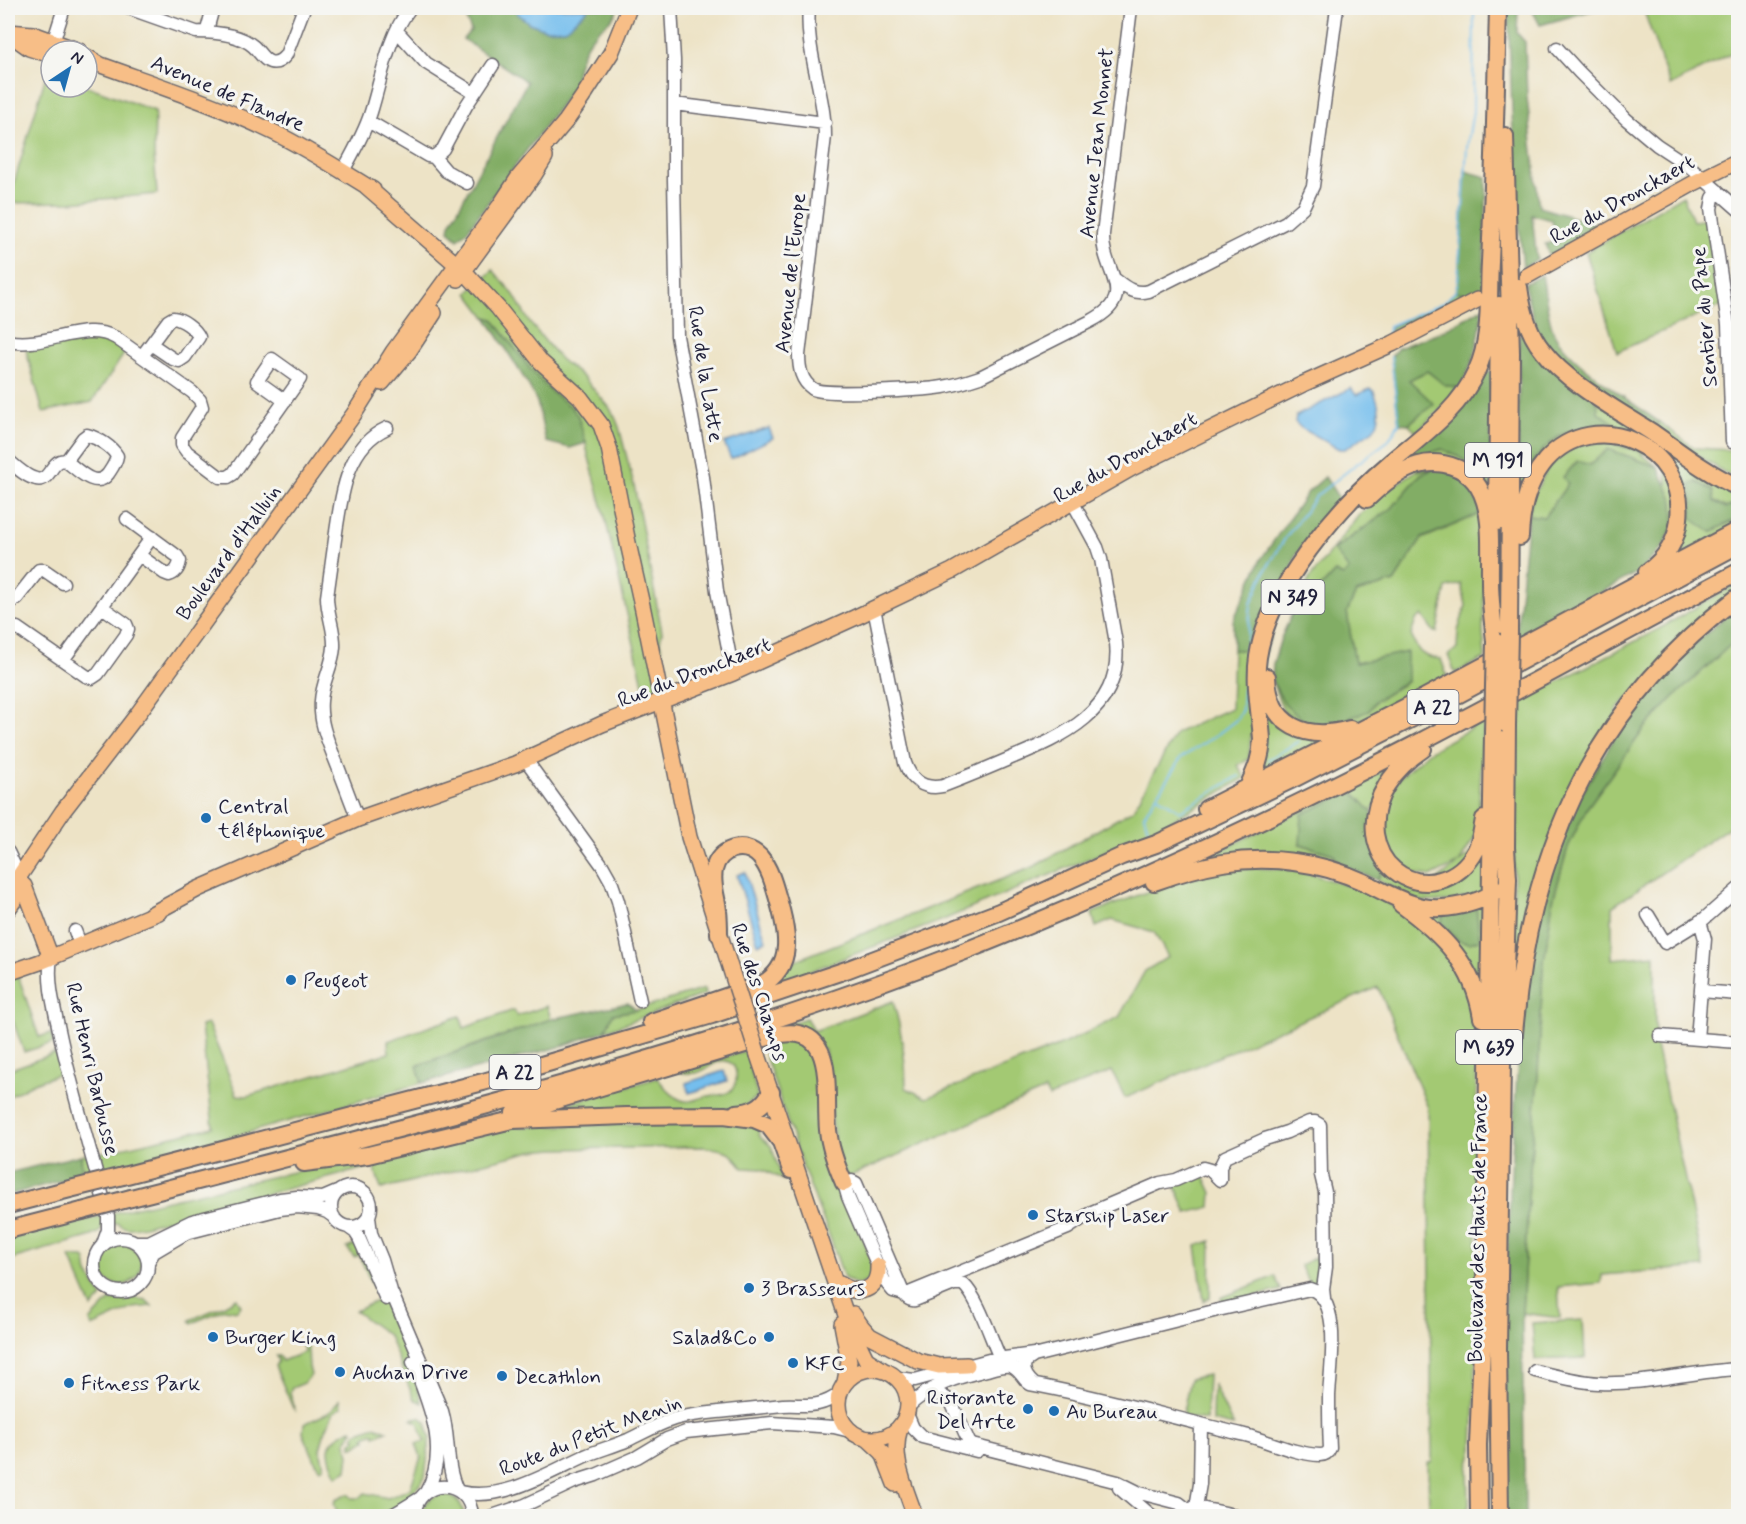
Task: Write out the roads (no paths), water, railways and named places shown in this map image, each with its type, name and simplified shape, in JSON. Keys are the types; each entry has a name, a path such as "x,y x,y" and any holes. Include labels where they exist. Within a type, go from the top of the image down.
{"highway":[{"name":"M 191","path":"1498,8 1494,190 1499,315 1502,637"},
{"name":"M 191","path":"1500,728 1511,353 1503,8"},
{"path":"1505,139 1520,293 1526,320 1541,350 1558,368 1581,386 1738,487"},
{"path":"1248,787 1257,769 1262,750 1257,688 1258,658 1265,629 1286,586 1317,538 1353,497 1457,402 1472,381 1481,362 1487,327 1494,190"},
{"path":"1502,637 1519,563 1520,529 1524,509 1531,485 1540,468 1554,453 1584,437 1601,434 1617,435 1638,442 1664,464 1677,488 1680,513 1672,544 1660,561 1644,574 1544,633"},
{"name":"N 349","path":"1420,700 1349,730 1336,733 1312,733 1295,729 1287,724 1272,705 1267,686 1268,661 1274,637 1309,568 1333,535 1361,504 1405,469 1432,463 1454,466 1468,476 1482,494 1490,521 1490,594 1502,637"},
{"path":"1122,856 1160,833 1420,700 1738,530"},
{"name":"A 22","path":"8,1205 483,1082 711,1015 846,970 999,912 1122,856 1156,844 1325,763 1738,545"},
{"name":"A 22","path":"8,1230 476,1109 660,1056 860,990 1023,927 1208,846 1352,777 1472,715 1738,572"},
{"path":"1500,1185 1507,1143 1514,1036 1521,975 1537,897 1561,823 1587,767 1632,700 1690,638 1738,597"},
{"path":"1472,715 1454,731 1409,759 1381,795 1376,813 1376,839 1382,856 1398,873 1416,881 1433,882 1452,875 1469,861 1481,835 1486,800 1486,759 1500,728"},
{"name":"Boulevard des Hauts de France","path":"1500,728 1508,879 1500,1185 1498,1349 1500,1516"},
{"name":"Boulevard des Hauts de France","path":"1479,1516 1478,1445 1484,1311 1491,895 1500,728"},
{"path":"1023,927 1066,917 1173,875 1202,866 1230,861 1270,860 1304,863 1342,874 1415,905 1431,908 1448,907 1491,895 1502,878 1506,848"},
{"path":"483,1082 527,1063 591,1044 680,1011 761,985 770,979 785,954 784,920 769,873 760,858 749,850 732,849 725,852 715,866 713,880 719,934"},
{"path":"1375,887 1431,927 1466,968 1479,1001 1489,1063"},
{"path":"445,1136 492,1119 766,1038 793,1033 803,1034 818,1045 822,1054 829,1137 844,1183"},
{"path":"229,1173 353,1158 512,1120 724,1115 752,1112 764,1103 771,1092"},
{"path":"724,1115 753,1119 768,1125 781,1142 791,1170"},
{"path":"1471,1516 1479,1498"}],"main road":[{"name":"Boulevard d'Halluin","path":"611,53 629,8"},
{"name":"Boulevard d'Halluin","path":"8,909 14,882 63,811 137,715 354,414 393,352 463,265 524,170 566,121 591,86 636,8"},
{"path":"8,33 28,33 39,41"},
{"name":"Avenue de Flandre","path":"99,66 200,100 301,146 400,208 503,305 531,351 545,367 580,398 601,425 609,448 658,705"},
{"name":"Rue du Dronckaert","path":"1527,276 1703,178 1738,161"},
{"name":"Rue du Dronckaert","path":"8,973 51,958 78,937 150,915 231,883 376,820 505,777 600,725 770,666 952,572 1074,505 1132,468 1476,304"},
{"name":"Rue du Dronckaert","path":"658,705 875,613"},
{"name":"Rue des Champs","path":"658,705 669,783 678,814 692,849 789,1149 845,1313 863,1355 869,1362 883,1370"},
{"name":"Rue du Dronckaert","path":"150,915 198,889 358,819 529,763"},
{"name":"Rue Henri Barbusse","path":"14,882 51,958"},
{"name":"Rue des Champs","path":"789,1149 791,1170 845,1334 849,1361 842,1388"},
{"path":"828,1261 855,1318 875,1339 912,1359 929,1365 967,1365"},
{"path":"840,1284 853,1291 865,1290 878,1275 878,1266"},
{"path":"905,1416 885,1438 877,1440 858,1436 843,1423 839,1413 838,1404 842,1388 853,1375 873,1369 883,1370 897,1378 905,1389 905,1416 897,1439 899,1463 915,1516"},
{"path":"868,1439 883,1454 905,1516"}],"street":[{"path":"54,39 64,8"},
{"path":"128,8 196,32 207,30 244,40 253,45 268,61 277,62 288,53 304,8"},
{"path":"207,30 213,8"},
{"path":"343,171 368,121 385,60 396,31 410,8"},
{"name":"Rue de la Latte","path":"671,8 674,60 677,336 703,477 717,591 733,673"},
{"name":"Avenue de l'Europe","path":"809,8 810,42 825,123 799,356 803,378 815,390 838,392 934,388 973,380 1107,311 1116,297 1116,280"},
{"name":"Avenue Jean Monnet","path":"1116,280 1104,254 1103,234 1131,8"},
{"path":"1116,280 1136,292 1149,291 1286,222 1304,207 1313,186 1337,8"},
{"path":"396,31 426,63 474,93"},
{"path":"1557,48 1618,112 1649,138 1689,166 1738,209"},
{"path":"434,157 444,149 474,93 493,65"},
{"path":"674,104 825,123"},
{"path":"368,121 428,156 434,157 446,171 467,183"},
{"name":"Sentier du Pape","path":"1718,191 1713,198 1711,209 1728,324 1732,442"},
{"path":"8,341 36,343 82,332 99,331 116,338 200,400 202,407 182,438 182,445 187,452 220,477 233,474 285,400"},
{"path":"142,356 151,344"},
{"path":"358,819 326,735 320,710 323,685 334,647 327,597 341,498 347,477 354,459 372,436 387,428"},
{"path":"8,460 32,477 39,479 45,477 57,462 66,461"},
{"path":"875,613 905,763 916,781 931,787 943,786 1059,737 1080,723 1102,700 1112,679 1117,657 1101,559 1074,505"},
{"path":"127,519 177,556 180,561 177,569 169,575 139,555"},
{"path":"63,660 152,537"},
{"path":"8,604 17,598 39,570 46,571 63,583"},
{"path":"8,627 17,628 92,678 109,660 128,629 126,624 102,607"},
{"path":"529,763 611,881 618,901 640,1001"},
{"name":"Rue Henri Barbusse","path":"8,852 14,882"},
{"path":"1647,915 1665,943 1700,921 1738,889"},
{"path":"1697,1039 1706,939 1700,921"},
{"name":"Rue Henri Barbusse","path":"51,958 56,971 61,1013 95,1139 100,1188 108,1216 117,1231 130,1240"},
{"path":"1701,991 1738,994"},
{"path":"1660,1036 1738,1042"},
{"path":"904,1294 979,1266 1068,1228 1092,1212 1158,1184 1176,1180 1203,1168 1210,1170 1220,1180 1220,1167 1225,1156 1309,1122 1316,1122 1320,1125 1321,1175 1325,1188 1326,1267 1323,1289 1331,1322 1330,1448 1327,1453 1321,1455 1304,1452 1201,1424 1034,1384 1025,1380 1014,1367 1003,1366 961,1376 926,1392 905,1416 913,1428 926,1438 1111,1484 1152,1516"},
{"path":"904,1294 856,1183 852,1181 844,1183 878,1266 893,1291 915,1300 954,1284 960,1284 967,1288 976,1303"},
{"path":"414,1516 416,1506 433,1475 437,1446 436,1431 408,1349 368,1256 358,1236 348,1227 340,1224 327,1212 297,1207 280,1209 186,1233 154,1252 148,1262 146,1275 137,1287 124,1292 110,1290 98,1281 93,1267 96,1253 103,1244 113,1239 149,1242 192,1221 288,1197 323,1198 348,1186 363,1190 371,1201 372,1208 369,1216 371,1233 391,1291 442,1411 447,1431 451,1475 459,1491 469,1502 472,1516"},
{"path":"333,1217 331,1204 337,1192"},
{"name":"Rue Henri Barbusse","path":"103,1244 108,1230 108,1216"},
{"path":"348,1227 359,1225 369,1216"},
{"path":"130,1240 144,1251 148,1262"},
{"path":"979,1266 972,1271 969,1280 976,1303 1000,1358"},
{"path":"1034,1384 1028,1378 1024,1365 1030,1358 1047,1352 1307,1290 1316,1291 1324,1298"},
{"path":"897,1378 915,1380 1000,1358 1047,1352"},
{"path":"1535,1371 1589,1383 1609,1383 1738,1369"},
{"name":"Route du Petit Menin","path":"423,1495 441,1487 471,1495 513,1488 598,1450 683,1417 785,1405 818,1405 828,1401 842,1388"},
{"path":"926,1392 940,1394 948,1399 972,1445 1118,1482 1140,1493 1179,1503 1197,1512 1224,1512 1231,1516"},
{"name":"Route du Petit Menin","path":"492,1516 596,1475 686,1432 772,1423 834,1427 850,1431"},
{"path":"1197,1512 1201,1424"},
{"path":"391,1516 423,1495"}],"water":[{"path":"516,8 588,8 565,29 545,29 529,23 517,13"},
{"path":"1351,388 1356,395 1370,389 1373,390 1379,416 1373,430 1345,449 1339,449 1301,428 1295,422 1296,416"},
{"path":"769,428 773,438 731,459 724,443"},
{"path":"745,872 766,941 758,944 737,875"},
{"path":"724,1071 727,1081 689,1093 686,1083"}],"waterway":[{"path":"1388,337 1389,326 1443,303 1455,292 1458,281 1467,147 1473,111 1474,8"},
{"path":"1148,829 1144,815 1181,758 1236,720 1242,710 1251,604 1265,571 1286,537 1317,495 1388,441 1399,423 1391,357"},
{"path":"1268,760 1299,741"},
{"path":"1156,795 1180,811 1239,776"}],"place":[{"name":"Central téléphonique","path":"206,818"},
{"name":"Peugeot","path":"291,980"},
{"name":"Starship Laser","path":"1033,1215"},
{"name":"3 Brasseurs","path":"749,1288"},
{"name":"Burger King","path":"213,1337"},
{"name":"Salad&Co","path":"769,1337"},
{"name":"KFC","path":"793,1363"},
{"name":"Auchan Drive","path":"340,1372"},
{"name":"Decathlon","path":"502,1376"},
{"name":"Fitness Park","path":"69,1383"},
{"name":"Ristorante Del Arte","path":"1028,1409"},
{"name":"Au Bureau","path":"1054,1411"}]}
